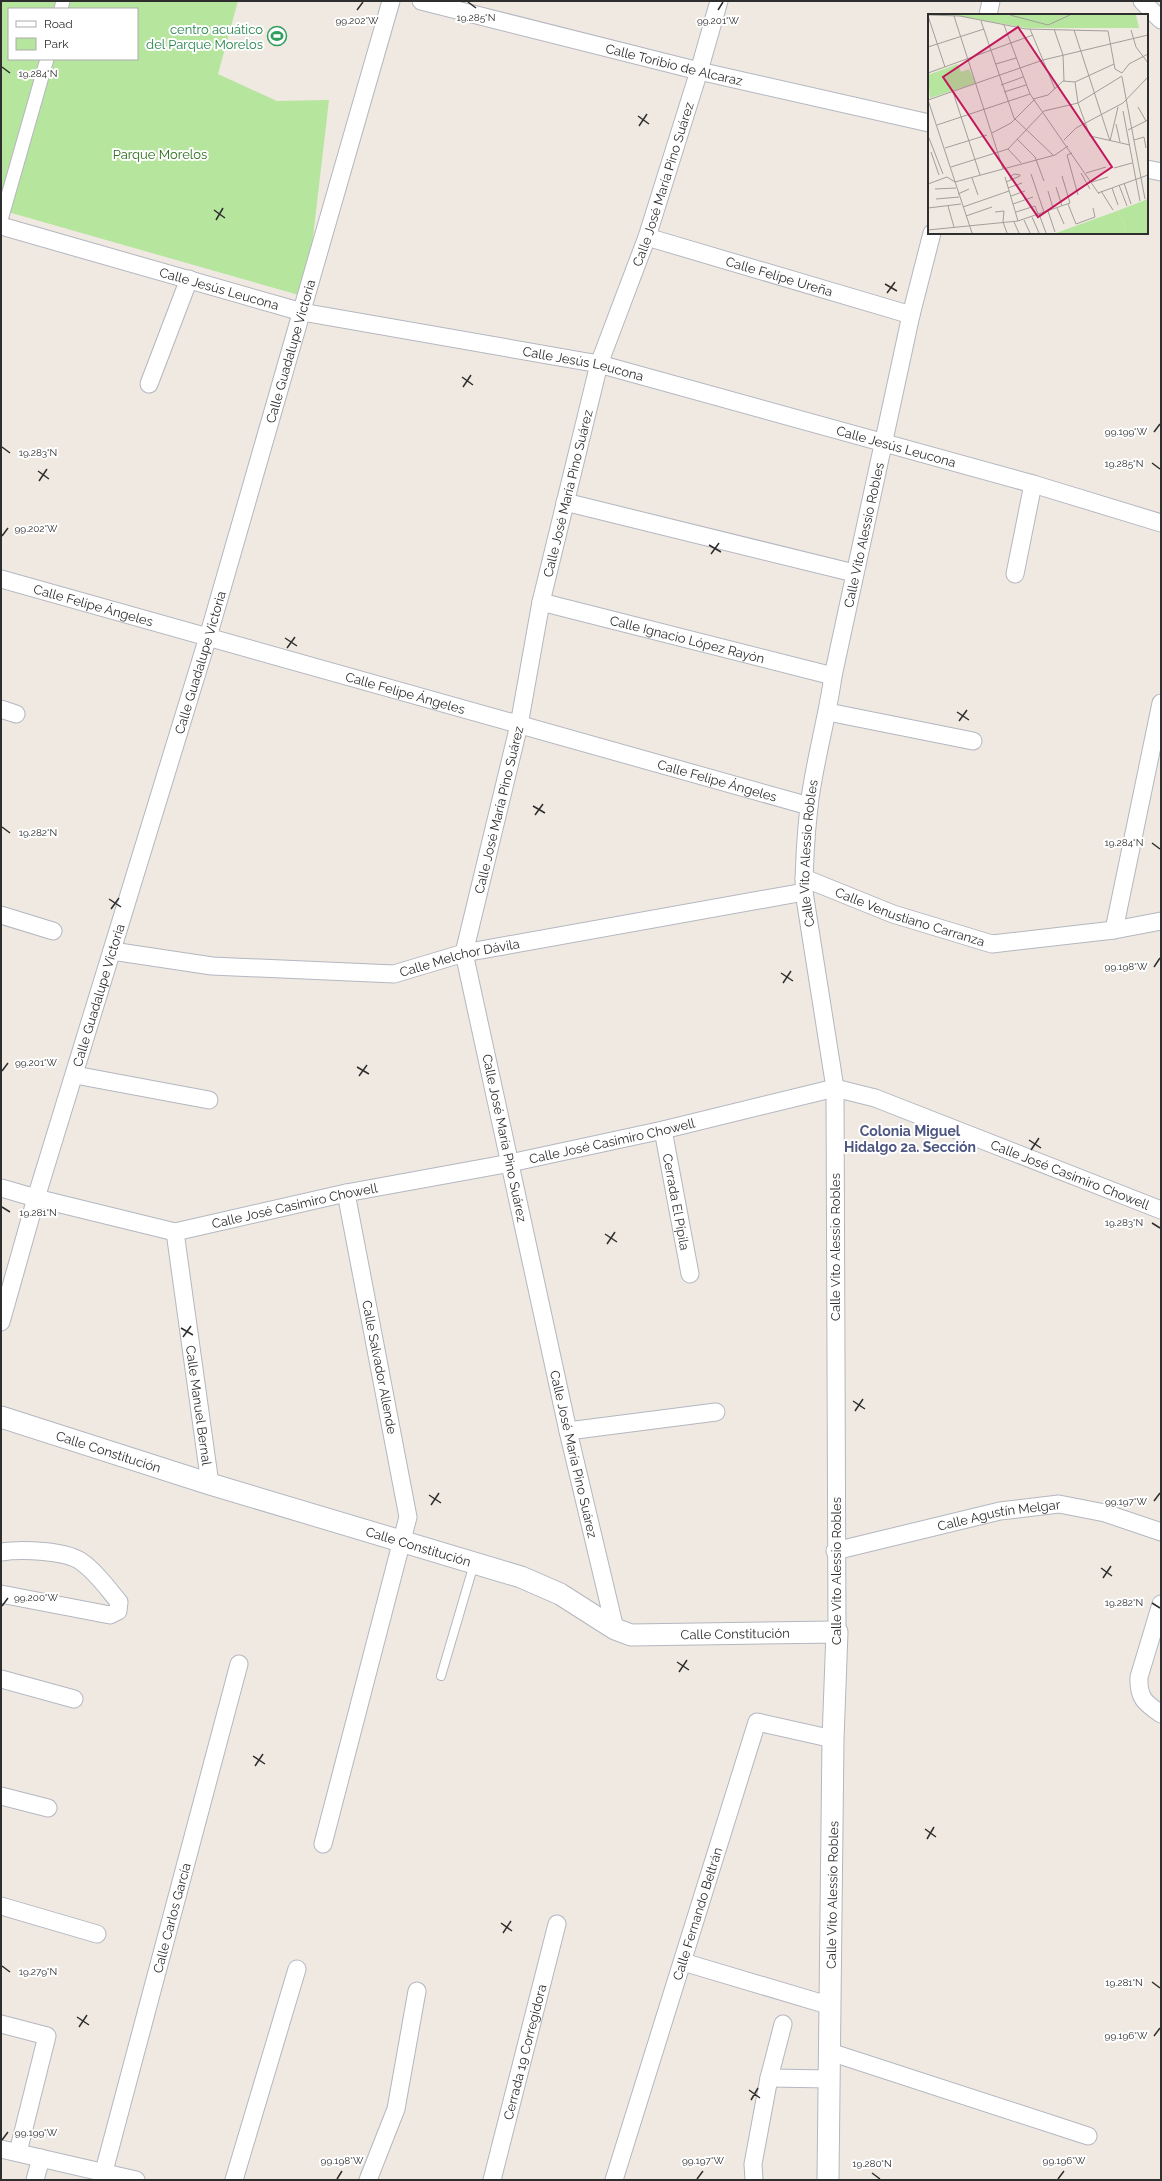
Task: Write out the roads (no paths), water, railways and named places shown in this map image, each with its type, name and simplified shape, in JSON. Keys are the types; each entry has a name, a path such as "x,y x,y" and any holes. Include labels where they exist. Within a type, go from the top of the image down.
{"street":[{"name":"Calle Guadalupe Victoria","path":"1,1322 36,1198 75,1075 208,637 391,1"},
{"name":"Calle Toribio de Alcaraz","path":"421,1 699,72 928,123"},
{"name":"Calle José María Pino Suárez","path":"615,1629 568,1431 464,953 519,725 541,602 599,364 647,237 699,72 719,1"},
{"path":"988,14 991,1"},
{"path":"1142,1 1161,20"},
{"path":"1,220 47,60"},
{"path":"1148,169 1161,172"},
{"name":"Calle Jesús Leucona","path":"1,226 302,312 599,364 1033,484 1161,523"},
{"name":"Calle Vito Alessio Robles","path":"828,2180 833,1739 837,1632 835,1551 835,1088 804,885 809,806 828,712 833,676 854,573 884,443 911,315 932,234"},
{"name":"Calle Felipe Ureña","path":"647,237 911,315"},
{"path":"149,384 189,279"},
{"path":"1015,574 1033,484"},
{"path":"565,502 854,573"},
{"name":"Calle Felipe Ángeles","path":"1,578 809,806"},
{"name":"Calle Ignacio López Rayón","path":"541,602 833,676"},
{"path":"1114,930 1161,703"},
{"path":"828,712 973,741"},
{"name":"Calle Melchor Dávila","path":"112,950 212,966 394,974 464,953 804,885"},
{"name":"Calle Venustiano Carranza","path":"804,885 992,944 1114,930 1161,921"},
{"path":"1,915 53,931"},
{"path":"75,1075 209,1100"},
{"name":"Calle José Casimiro Chowell","path":"1,1188 175,1232 346,1193 510,1163 663,1130 835,1088 874,1098 1161,1210"},
{"name":"Cerrada El Pípila","path":"663,1130 690,1274"},
{"name":"Calle Salvador Allende","path":"323,1844 407,1523 408,1509 346,1193"},
{"name":"Calle Manuel Bernal","path":"175,1232 210,1484"},
{"path":"568,1431 716,1412"},
{"name":"Calle Constitución","path":"1,1417 210,1484 521,1576 560,1594 615,1629 631,1635 837,1632"},
{"name":"Calle Agustín Melgar","path":"835,1551 1000,1511 1059,1504 1105,1513 1161,1532"},
{"path":"1,1552 60,1554 74,1557 83,1562 119,1602 118,1611 110,1615 1,1594"},
{"path":"1161,1604 1140,1677 1139,1690 1145,1703 1161,1714"},
{"name":"Calle Carlos García","path":"104,2172 239,1664"},
{"path":"1,1679 74,1699"},
{"name":"Calle Fernando Beltrán","path":"614,2180 757,1722 833,1739"},
{"path":"1,1796 48,1808"},
{"path":"1,1906 96,1934"},
{"name":"Cerrada 19 Corregidora","path":"492,2180 557,1924"},
{"path":"683,1962 831,2006"},
{"path":"234,2180 296,1969"},
{"path":"368,2180 396,2109 417,1991"},
{"path":"1,2024 47,2036 18,2152"},
{"path":"754,2180 754,2164 769,2078 783,2024"},
{"path":"830,2052 1088,2136"},
{"path":"769,2078 830,2079"},
{"path":"1,2149 136,2180"},
{"path":"35,2180 41,2158"}],"lane":[{"path":"441,1676 474,1563"}],"place":[{"name":"centro acuático del Parque Morelos","path":"277,36"}],"district":[{"name":"Colonia Miguel Hidalgo 2a. Sección","path":"910,1140"}],"park label":[{"name":"Parque Morelos","path":"160,154"}]}
